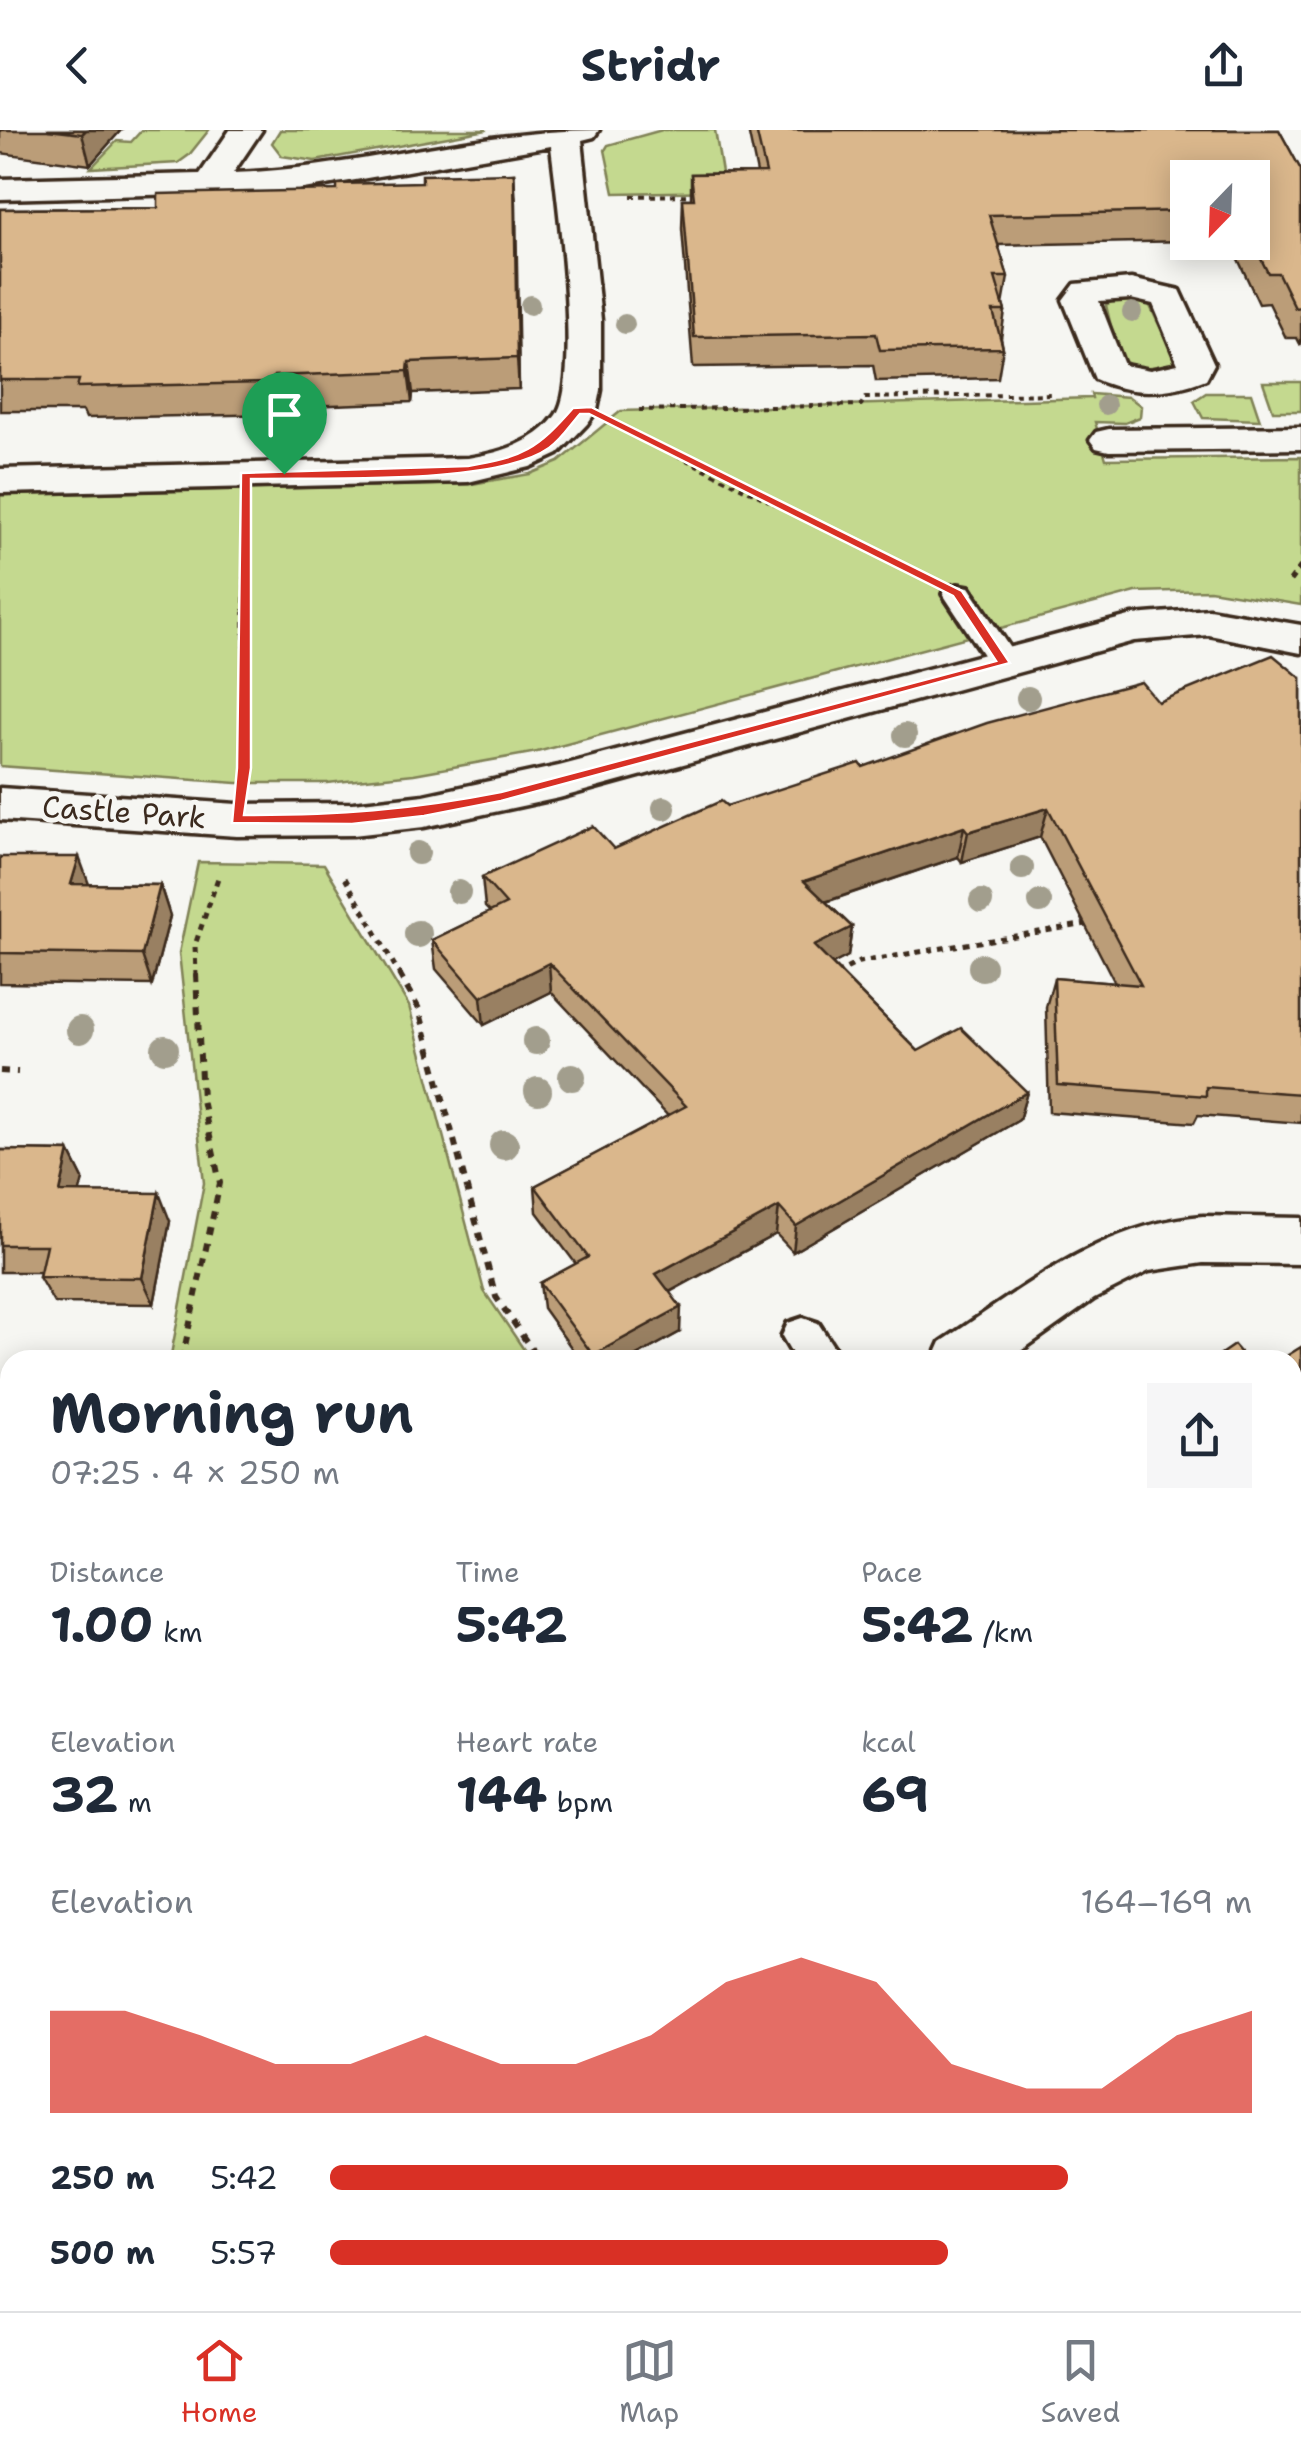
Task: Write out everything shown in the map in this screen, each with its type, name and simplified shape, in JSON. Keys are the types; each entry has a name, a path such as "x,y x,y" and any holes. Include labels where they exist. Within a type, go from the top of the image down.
{"street":[{"path":"208,186 246,130"},
{"path":"0,189 208,186 379,169 575,132 584,410 546,446 520,459 468,470 0,481"},
{"path":"1093,290 1146,290 1168,297 1196,364 1193,371 1155,382 1116,376 1103,361 1082,307 1082,296 1093,290"},
{"path":"1155,382 1175,440"},
{"path":"1109,440 1301,438"},
{"name":"Castle Park","path":"0,804 237,820 323,820 424,812 501,797 1162,623 1209,622 1301,639"},
{"path":"977,1350 1088,1274 1150,1247 1215,1240 1301,1241"}],"lane":[{"path":"958,594 1004,663"}],"path":[{"path":"575,197 714,195"},
{"path":"584,410 861,405 865,398 1056,394 1116,376"},
{"path":"584,410 958,594"},
{"path":"184,1350 220,1182 202,1100 195,945 237,820 244,768 245,475"},
{"path":"323,820 350,891 419,1009 496,1298 532,1350"},
{"path":"826,979 859,962 1106,920"},
{"path":"0,1072 18,1072"}],"green space":[{"path":"142,130 209,130 178,163 91,168 117,141 131,142"},
{"path":"280,130 487,130 315,161 282,156 272,143"},
{"path":"662,130 715,130 725,191 614,193 605,150 608,145"},
{"path":"1137,299 1148,302 1175,358 1169,366 1134,368 1118,356 1106,305"},
{"path":"1263,382 1301,382 1301,411 1273,411"},
{"path":"1206,393 1251,393 1260,420 1203,418 1194,401"},
{"path":"1091,394 1129,397 1141,406 1140,417 1125,423 1095,422 1106,459 1301,457 1301,605 1210,590 1136,592 537,752 414,774 327,783 237,783 0,766 0,495 472,484 530,474 559,462 621,411 1092,398"},
{"path":"198,862 324,864 409,1006 484,1291 524,1350 172,1350 204,1183 179,953"}],"building":[{"path":"48,130 86,130 82,134"},
{"path":"756,130 1279,130 1301,170 1301,307 1295,308 1278,273 1268,273 1262,260 1270,260 1270,160 1170,160 1170,211 989,215 1008,277 995,277 1005,311 993,311 1003,348 880,350 876,334 694,337 683,199 694,199 691,174 766,173"},
{"path":"514,173 517,358 409,362 408,371 274,376 273,383 77,387 79,380 0,380 0,209 158,208 158,194 337,190 337,184 422,182 422,175"},
{"path":"1273,655 1301,678 1301,1094 1206,1087 1206,1096 1058,1085 1054,978 1141,985 1048,808 968,832 964,827 804,881 852,927 814,946 918,1051 961,1028 1027,1092 796,1226 779,1207 656,1274 681,1307 602,1350 589,1350 540,1283 588,1257 535,1186 686,1106 549,963 481,997 432,940 506,904 482,877 593,826 614,849 721,801 727,806 860,763 863,767 987,723 1141,682 1158,702"},
{"path":"0,857 79,857 71,884 160,885 142,955 0,953"},
{"path":"0,1150 69,1151 60,1192 159,1193 142,1278 39,1277 46,1245 0,1245"}],"route":[{"path":"577,410 591,410 958,594 1004,663 501,797 424,812 352,819 237,820 244,768 245,475 284,474 468,470 507,463 546,446 577,410"}]}
